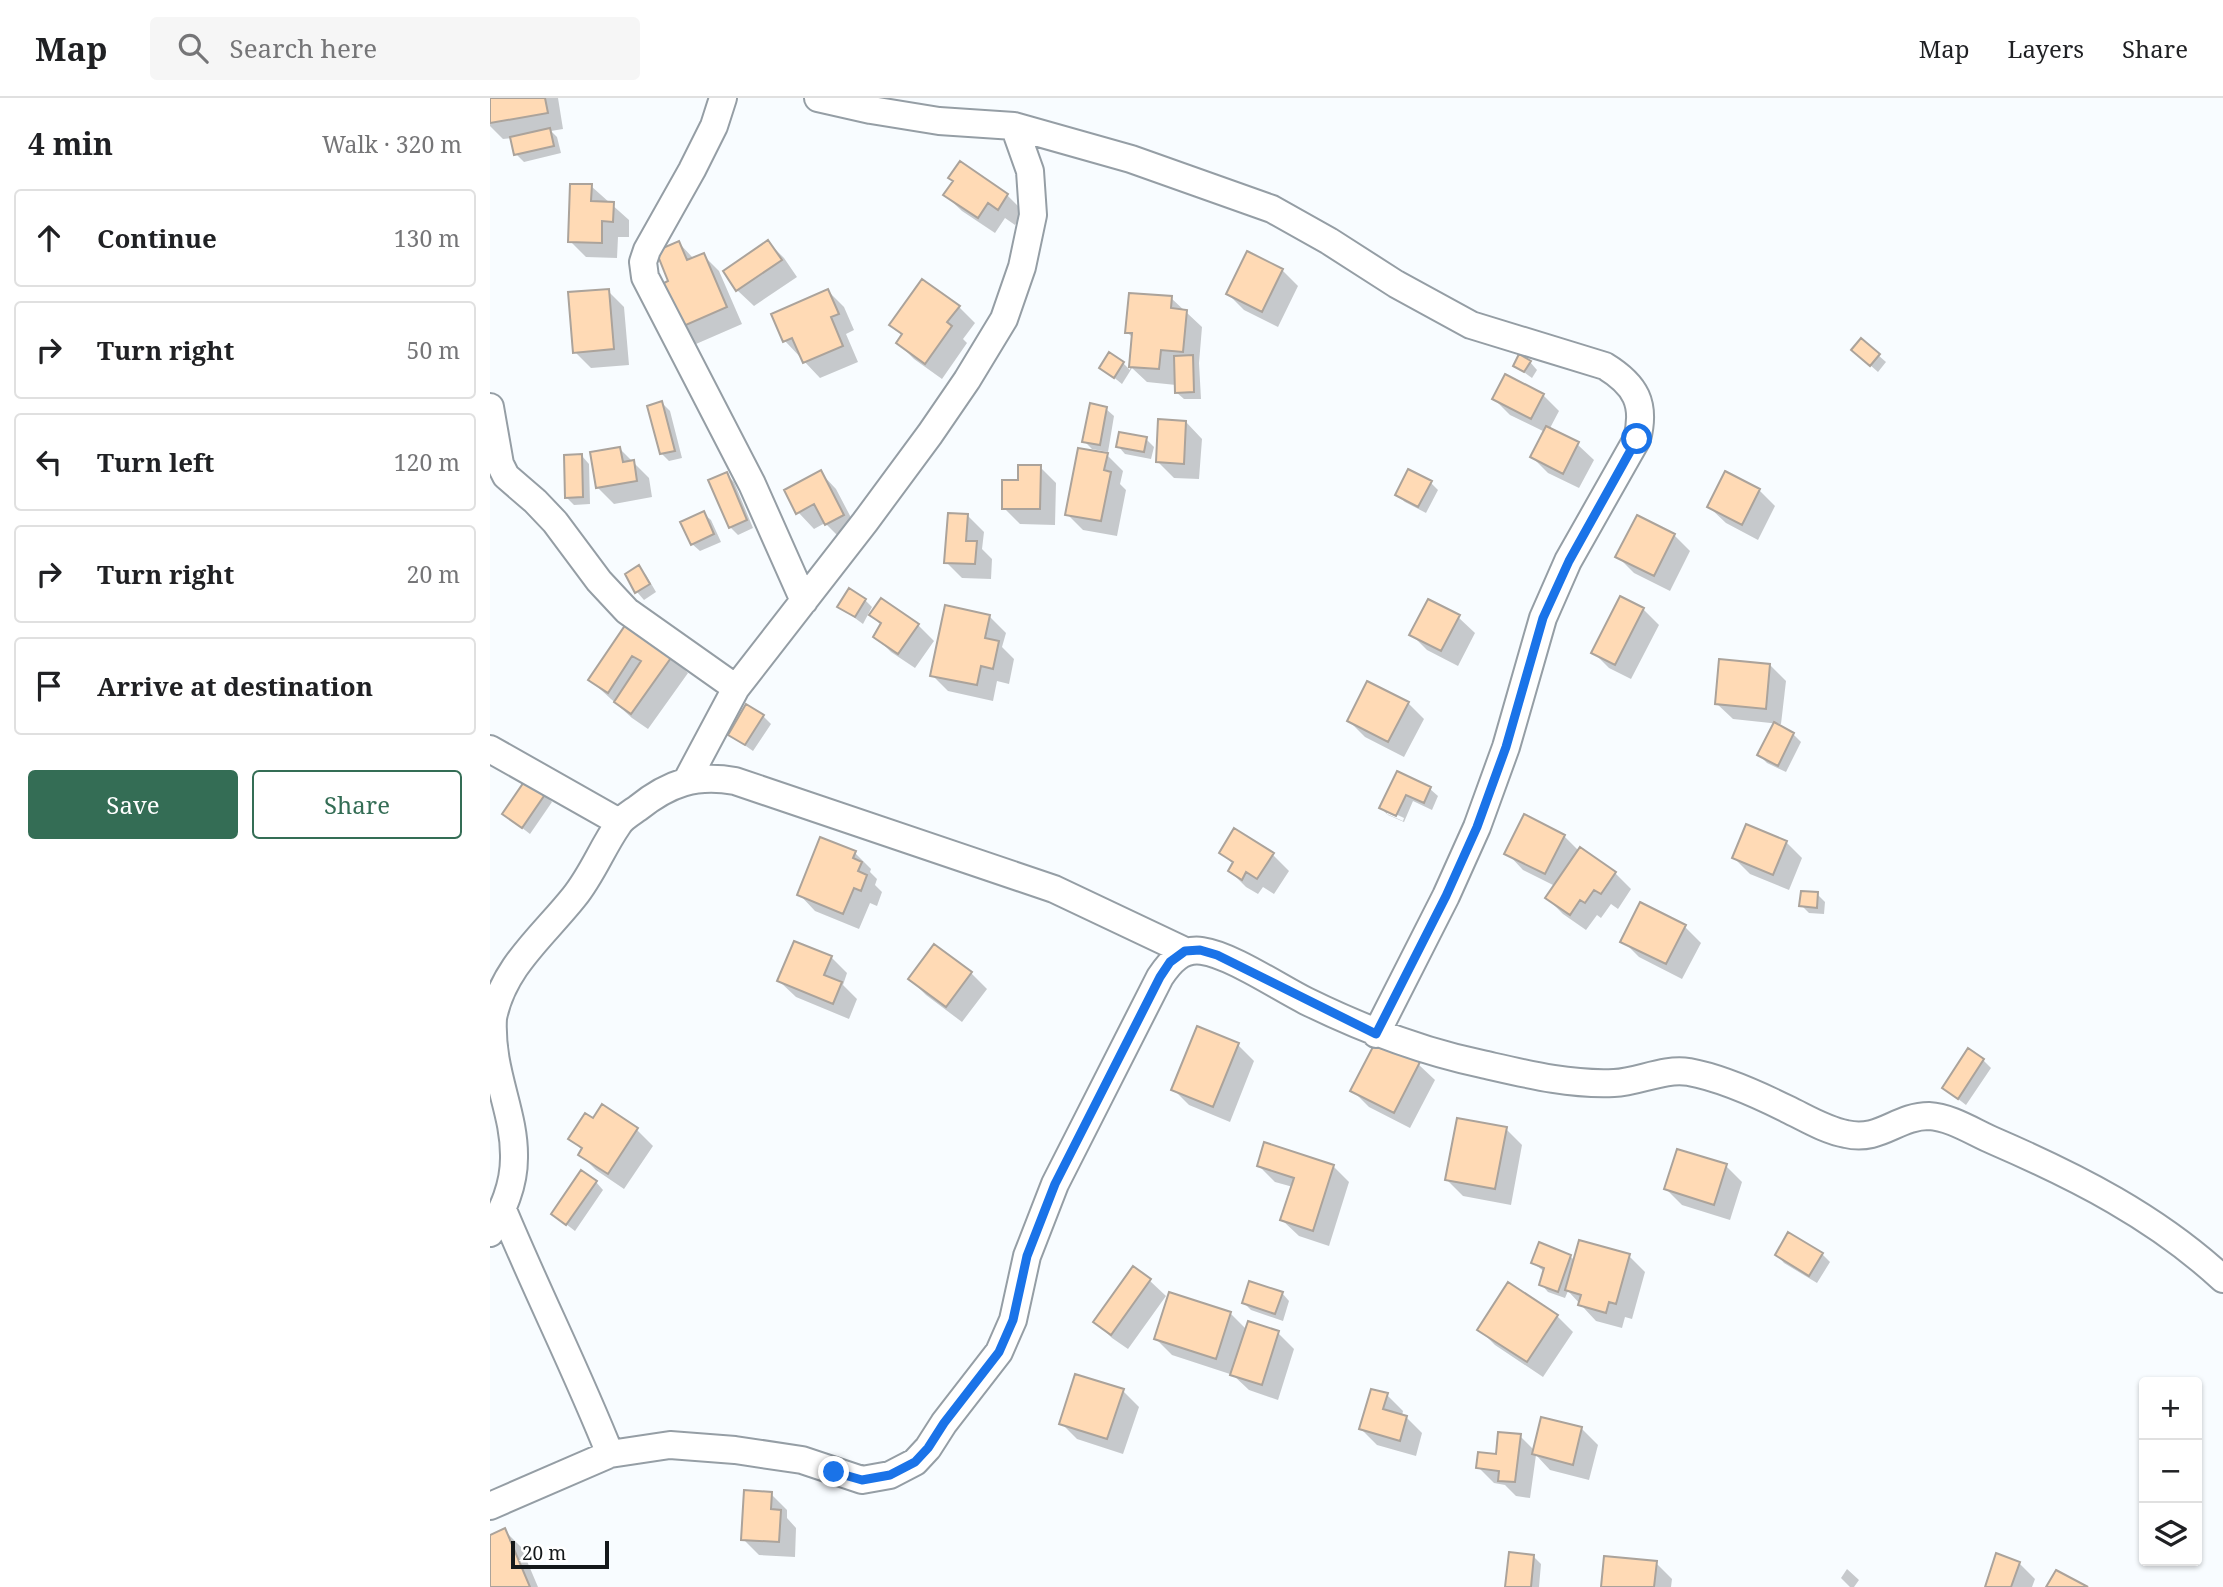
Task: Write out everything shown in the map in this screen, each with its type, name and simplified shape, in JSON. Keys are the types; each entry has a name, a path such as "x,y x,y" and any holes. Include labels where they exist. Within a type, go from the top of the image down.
{"street":[{"path":"723,98 714,126 692,170 647,250 643,262 645,277 752,484 804,601"},
{"path":"818,98 939,121 1014,126 1131,159 1272,208 1396,284 1471,325 1605,366 1621,375 1637,394 1642,421 1637,439 1569,561 1543,618 1506,747 1477,827 1446,896 1376,1034"},
{"path":"687,780 736,688 930,434 1004,319 1022,267 1033,215 1030,172 1014,126"},
{"path":"490,407 500,464 506,475 555,522 599,581 627,611 736,688"},
{"path":"490,748 619,822"},
{"path":"610,1454 587,1398 496,1221 513,1181 515,1155 494,1078 492,1020 509,973 579,892 619,822 653,795 687,780 713,777 735,781 1054,889 1185,951 1200,950 1217,955 1376,1034 1457,1059 1565,1082 1616,1083 1664,1073 1687,1072 1722,1082 1825,1128 1847,1135 1870,1136 1909,1119 1931,1116 1952,1122 2064,1172 2124,1204 2198,1256 2223,1279"},
{"path":"490,1506 610,1454 670,1445 735,1450 802,1460 862,1480 890,1475 915,1462 999,1352 1013,1320 1027,1256 1055,1184 1160,977 1170,962 1185,951"}],"building":[{"path":"490,98 545,98 548,113 490,123"},
{"path":"550,128 554,146 514,155 510,137"},
{"path":"960,161 1008,194 998,210 988,203 978,218 943,195 953,181 948,178"},
{"path":"570,184 592,184 591,201 614,202 613,222 602,221 602,243 568,242"},
{"path":"768,240 782,260 736,291 723,271"},
{"path":"679,241 687,260 704,253 727,307 679,328 660,285 668,281 656,251"},
{"path":"1247,251 1283,269 1262,312 1226,294"},
{"path":"922,279 960,306 947,322 952,326 925,364 896,343 902,334 889,325"},
{"path":"609,289 614,349 573,353 568,292"},
{"path":"828,289 839,314 831,317 843,346 803,363 792,338 783,342 771,314"},
{"path":"1129,293 1172,296 1171,308 1187,310 1183,352 1161,350 1159,369 1129,367 1132,333 1125,333"},
{"path":"1861,338 1880,354 1870,366 1851,350"},
{"path":"1109,352 1124,362 1114,378 1099,368"},
{"path":"1519,354 1531,361 1524,372 1513,366"},
{"path":"1193,355 1194,392 1175,393 1174,356"},
{"path":"1505,374 1544,394 1531,419 1492,399"},
{"path":"662,401 675,451 660,454 647,406"},
{"path":"1090,403 1107,407 1100,445 1082,442"},
{"path":"1158,419 1186,421 1184,464 1156,462"},
{"path":"1546,426 1579,442 1563,474 1530,457"},
{"path":"1119,432 1147,437 1144,452 1116,447"},
{"path":"620,447 623,462 634,460 637,481 596,488 590,452"},
{"path":"1078,448 1108,453 1104,470 1111,472 1101,521 1065,515"},
{"path":"582,454 583,497 565,498 564,455"},
{"path":"1018,465 1041,465 1040,509 1002,509 1002,480 1018,480"},
{"path":"1408,469 1432,481 1418,507 1395,495"},
{"path":"821,470 844,515 825,525 814,504 796,514 784,490"},
{"path":"1725,471 1760,489 1742,525 1707,507"},
{"path":"727,472 747,520 729,528 708,480"},
{"path":"704,511 714,534 691,545 680,522"},
{"path":"948,513 968,514 966,541 977,541 975,564 944,563"},
{"path":"1637,515 1675,534 1654,576 1615,557"},
{"path":"639,565 650,584 635,593 625,574"},
{"path":"849,588 866,599 855,617 837,607"},
{"path":"1620,596 1644,608 1615,665 1591,653"},
{"path":"881,598 919,624 898,654 873,637 881,623 869,615"},
{"path":"1428,599 1460,615 1441,651 1409,635"},
{"path":"945,605 990,615 985,638 999,641 993,669 981,666 977,685 930,676"},
{"path":"626,624 673,655 631,714 614,702 641,661 632,656 608,693 588,680"},
{"path":"1719,659 1770,664 1766,709 1715,704"},
{"path":"1367,681 1409,702 1388,742 1347,721"},
{"path":"746,704 764,715 745,745 728,735"},
{"path":"1774,722 1794,733 1778,766 1757,755"},
{"path":"1397,771 1431,787 1424,803 1406,795 1396,816 1379,808"},
{"path":"526,779 546,793 522,828 502,814"},
{"path":"1524,814 1565,835 1545,874 1504,854"},
{"path":"1746,824 1787,841 1773,875 1732,858"},
{"path":"1234,828 1274,853 1257,879 1246,872 1242,880 1228,871 1233,862 1219,853"},
{"path":"820,837 856,851 853,858 862,862 858,871 867,875 861,891 854,888 843,914 797,895"},
{"path":"1580,847 1616,872 1601,894 1594,890 1585,903 1580,900 1570,915 1545,898"},
{"path":"1801,891 1818,892 1817,908 1799,906"},
{"path":"1640,902 1686,925 1666,964 1620,942"},
{"path":"794,941 832,956 824,975 842,982 833,1004 777,981"},
{"path":"934,944 972,972 946,1007 908,979"},
{"path":"1197,1026 1239,1043 1213,1107 1171,1090"},
{"path":"1376,1041 1420,1062 1394,1113 1350,1091"},
{"path":"1968,1048 1984,1059 1958,1099 1942,1088"},
{"path":"602,1104 638,1128 608,1174 578,1155 582,1148 568,1139 585,1113 593,1118"},
{"path":"1457,1118 1507,1127 1495,1189 1445,1180"},
{"path":"1264,1142 1334,1165 1313,1231 1280,1220 1294,1178 1257,1166"},
{"path":"1677,1149 1727,1164 1714,1205 1664,1189"},
{"path":"581,1170 597,1181 566,1225 551,1214"},
{"path":"1788,1232 1823,1253 1809,1276 1775,1255"},
{"path":"1579,1240 1630,1254 1616,1304 1609,1302 1606,1313 1578,1305 1581,1295 1565,1290"},
{"path":"1539,1242 1571,1255 1558,1292 1539,1285 1544,1268 1531,1263"},
{"path":"1133,1266 1151,1279 1111,1335 1093,1322"},
{"path":"1249,1281 1283,1292 1275,1314 1242,1303"},
{"path":"1508,1282 1558,1315 1527,1362 1477,1330"},
{"path":"1169,1292 1231,1312 1216,1359 1154,1339"},
{"path":"1248,1321 1279,1331 1262,1385 1230,1375"},
{"path":"1075,1374 1124,1389 1107,1439 1059,1424"},
{"path":"1371,1389 1388,1393 1383,1409 1407,1416 1400,1441 1359,1429"},
{"path":"1541,1417 1582,1427 1573,1465 1532,1454"},
{"path":"1498,1432 1521,1434 1515,1482 1498,1481 1499,1471 1476,1468 1478,1452 1496,1454"},
{"path":"744,1490 772,1492 771,1509 781,1510 779,1542 741,1540"},
{"path":"505,1528 530,1587 490,1587 490,1535"},
{"path":"1509,1552 1534,1555 1531,1587 1505,1587"},
{"path":"1996,1553 2020,1562 2011,1587 1985,1587"},
{"path":"1604,1556 1657,1561 1654,1587 1601,1587"},
{"path":"2056,1570 2088,1587 2046,1587"}],"route":[{"path":"834,1472 862,1480 890,1475 915,1462 999,1352 1013,1320 1027,1256 1055,1184 1130,1034 1170,962 1185,951 1200,950 1217,955 1376,1034 1446,896 1477,827 1506,747 1543,618 1569,561 1637,439"}]}
